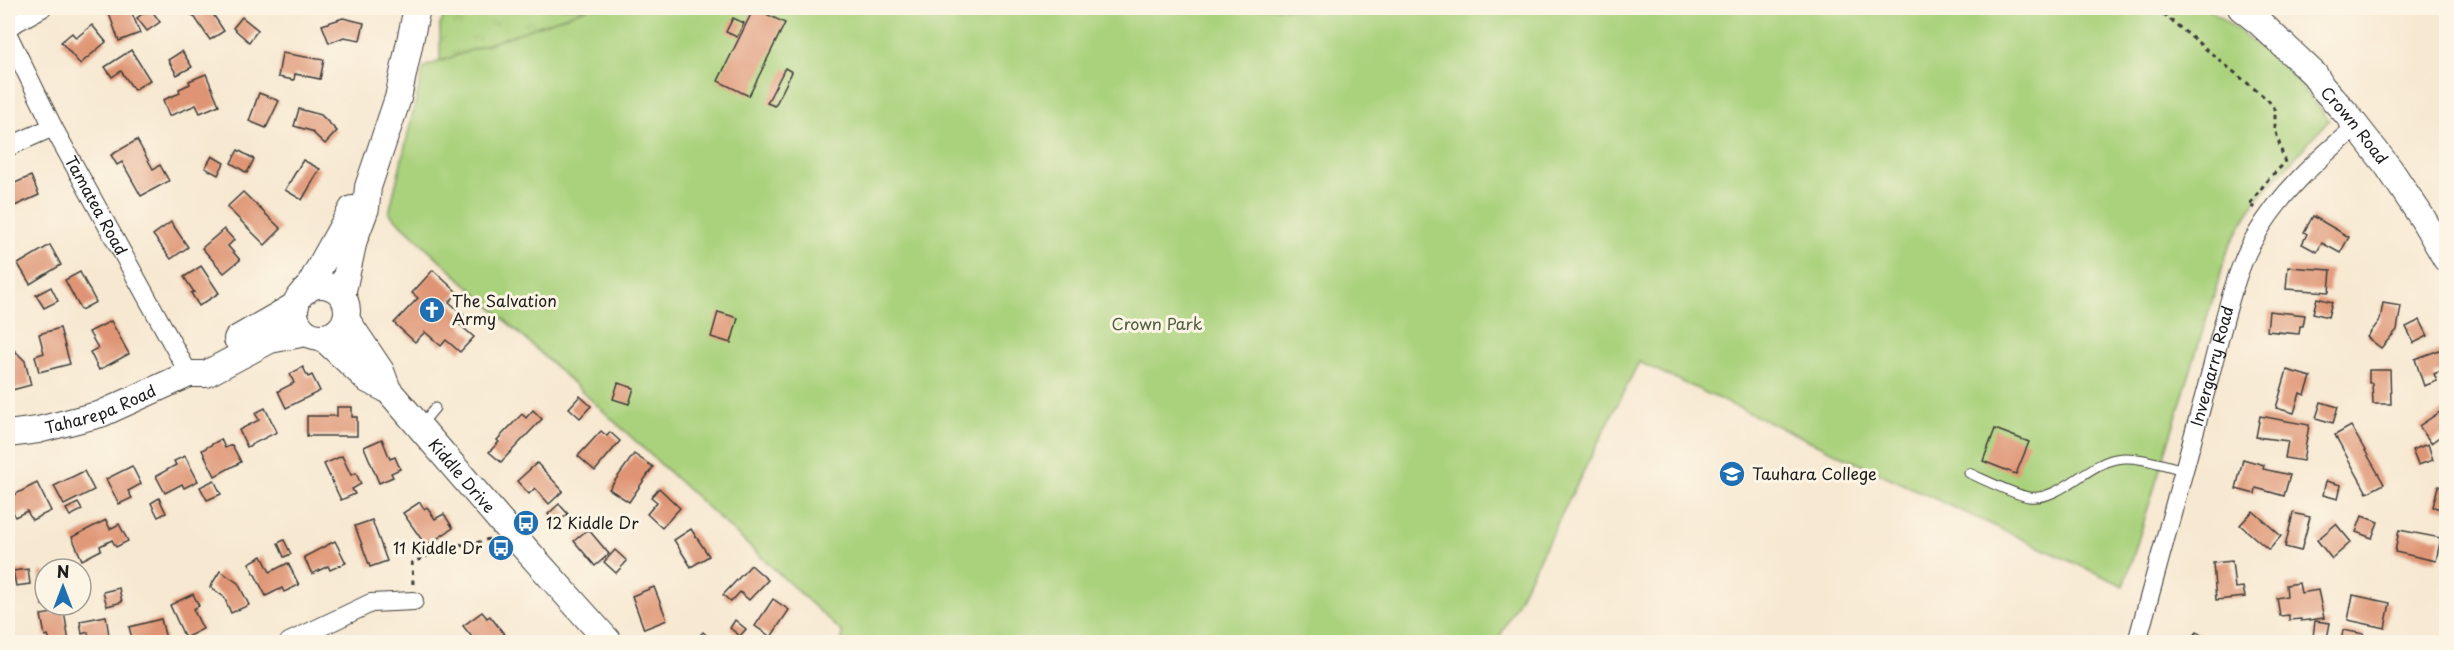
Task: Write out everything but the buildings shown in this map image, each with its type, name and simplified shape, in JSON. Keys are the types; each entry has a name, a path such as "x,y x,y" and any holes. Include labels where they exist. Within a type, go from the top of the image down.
{"street":[{"path":"8,27 42,8"},
{"path":"344,307 354,240 366,208 368,187 398,98 417,8"},
{"name":"Crown Road","path":"2241,8 2260,22 2315,75 2322,87 2389,168 2446,259"},
{"name":"Tamatea Road","path":"8,35 53,127 189,374"},
{"path":"8,147 53,127"},
{"name":"Invergarry Road","path":"2137,642 2238,279 2254,238 2275,205 2356,127"},
{"path":"314,335 297,320 301,298 353,207 368,187"},
{"name":"Taharepa Road","path":"8,434 38,430 101,414 189,374 206,374 270,340 337,332 344,307 329,287 321,285 198,359 189,374"},
{"name":"Kiddle Drive","path":"344,307 381,371 388,390"},
{"name":"Kiddle Drive","path":"314,335 368,380 388,390 427,418 505,526 609,642"},
{"path":"289,642 370,603 414,600"}],"lane":[{"path":"1969,473 2029,497 2069,485 2095,466 2116,458 2136,459 2184,470"}],"path":[{"path":"2156,8 2275,108 2275,129 2285,164 2269,178 2249,205 2268,216"},
{"path":"414,600 412,562 453,544 468,545 487,540 505,526"}],"green space":[{"path":"448,8 711,8 440,76 440,25"},
{"name":"Crown Park","path":"589,8 2208,8 2285,66 2329,120 2257,199 2229,246 2124,586 1639,362 1497,642 842,642 842,632 389,213 424,67"}],"place":[{"name":"The Salvation Army","path":"432,310"},
{"name":"Tauhara College","path":"1732,474"},
{"name":"12 Kiddle Dr","path":"526,523"},
{"name":"11 Kiddle Dr","path":"501,548"}]}
